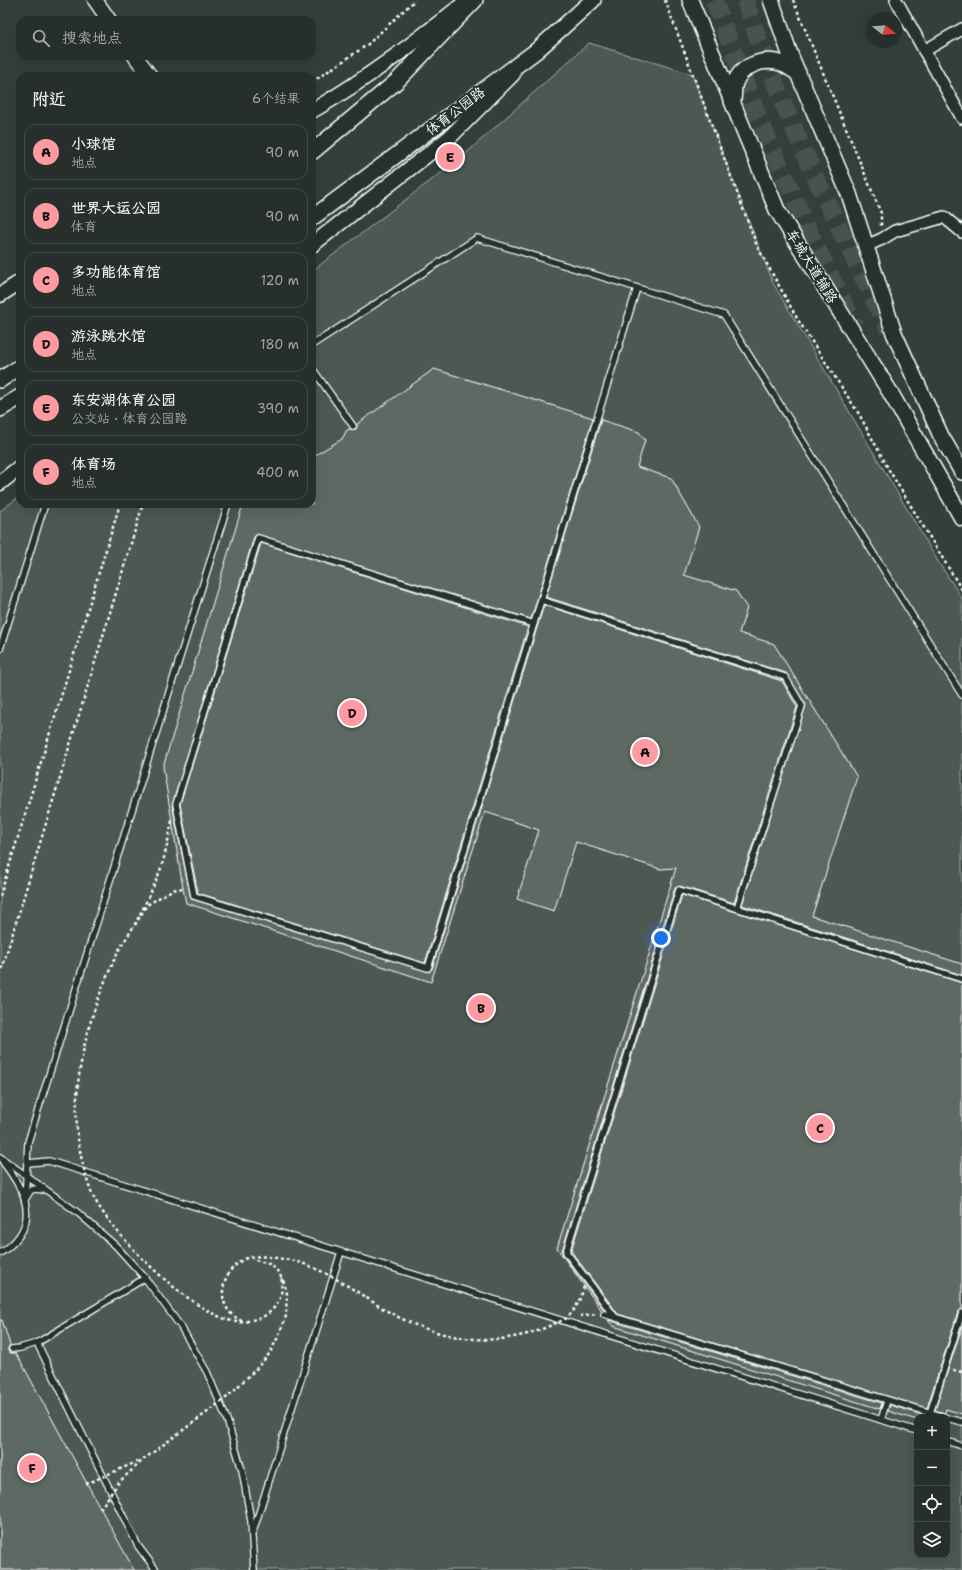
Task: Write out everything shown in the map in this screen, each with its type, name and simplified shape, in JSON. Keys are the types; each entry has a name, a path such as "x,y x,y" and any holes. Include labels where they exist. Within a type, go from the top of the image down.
{"main road":[{"path":"316,149 397,81 475,0"},
{"name":"体育公园路","path":"316,215 536,51 593,0"},
{"name":"车城大道辅路","path":"690,0 777,210 890,392 962,518"},
{"path":"771,0 798,73 849,194 894,333 941,436 962,472"},
{"path":"733,104 734,83 743,70 752,65 775,62 786,65 798,73"},
{"path":"0,380 16,370"},
{"path":"0,409 16,399"}],"street":[{"path":"95,0 106,16"},
{"path":"316,109 343,93 468,0"},
{"path":"896,0 962,118"},
{"path":"924,50 962,29"},
{"path":"316,242 450,137 536,51"},
{"path":"138,60 147,72"},
{"path":"866,246 895,231 944,217 962,232"},
{"path":"0,295 16,285"},
{"path":"0,483 16,470"}],"lane":[{"path":"316,342 477,238 724,315 962,695"},
{"path":"534,624 258,538 176,804 194,896 428,968 534,624 637,288"},
{"path":"316,374 353,426"},
{"path":"0,649 44,508"},
{"path":"25,1202 28,1142 30,1135 227,508"},
{"path":"541,600 785,677 802,706 737,908"},
{"path":"615,1317 566,1252 679,890 962,979"},
{"path":"0,1157 77,1212 116,1246 145,1278 181,1327 207,1372 227,1420 242,1470 251,1521 254,1570"},
{"path":"0,1157 17,1180 24,1196 27,1215 23,1230 14,1242 0,1253"},
{"path":"28,1163 49,1161 914,1430"},
{"path":"25,1202 31,1190 36,1189 46,1191"},
{"path":"252,1538 341,1252"},
{"path":"12,1349 37,1343 145,1278"},
{"path":"930,1413 962,1313"},
{"path":"604,1314 934,1414"},
{"path":"37,1343 138,1546 156,1570"},
{"path":"881,1420 886,1404"},
{"path":"950,1419 962,1422"},
{"path":"950,1442 962,1446"}],"path":[{"path":"316,79 367,45 416,0"},
{"path":"665,0 757,246 798,320 859,414 889,470 962,590"},
{"path":"794,0 881,213 882,239"},
{"path":"0,896 119,508"},
{"path":"0,975 142,508"},
{"path":"134,925 158,875 165,855 172,821"},
{"path":"183,888 172,890 147,905 120,949 93,1012 86,1037 79,1073 77,1130 82,1162 93,1196 104,1215 147,1264 198,1304 218,1316 238,1322 262,1318 276,1306 281,1295 282,1277"},
{"path":"244,1321 236,1318 228,1310 223,1301 223,1286 232,1268 247,1258 265,1257 286,1259 304,1264 340,1281 378,1306 400,1318 425,1328 472,1339 501,1339 524,1335 565,1318 570,1315 577,1306 582,1296 584,1286"},
{"path":"100,1509 120,1482 144,1459 225,1399 270,1353 286,1316 287,1293 282,1277 276,1269 269,1264 247,1258"},
{"path":"576,1316 604,1314"},
{"path":"565,1318 571,1318"},
{"path":"86,1484 144,1459"}],"shaded area":[{"path":"589,43 692,74 773,283 939,563 962,598 962,1570 0,1570 0,511 16,499 16,508 316,508 316,268 463,156"}],"building":[{"path":"434,369 593,418 531,619 257,534 254,537 172,805 191,899 429,972 432,969 544,605 782,681 797,707 734,903 680,886 675,888 562,1251 563,1255 604,1310 602,1311 557,1248 676,868 660,869 576,842 554,911 517,899 539,830 485,812 431,982 186,903 163,767 242,508 316,508 316,455 342,439 347,430 355,430 357,424"},
{"path":"601,420 639,432 645,440 637,467 671,478 699,527 684,575 736,591 747,608 739,633 774,644 857,777 812,916 962,964 962,975 742,905 806,705 786,673 546,597"},
{"path":"261,543 528,627 425,963 198,893 180,804"},
{"path":"682,895 962,983 962,1309 958,1312 927,1408 618,1314 571,1251"},
{"path":"0,1320 2,1320 10,1345 8,1351 15,1353 20,1360 134,1570 0,1570"},
{"path":"608,1320 882,1403 880,1409 613,1326"},
{"path":"962,1327 962,1414 946,1409 945,1413 935,1410"},
{"path":"890,1405 918,1414 914,1414 914,1419 888,1411"}],"tunnel":[{"path":"714,0 758,116 808,230 855,326"},
{"path":"745,0 793,126 830,208 889,330"}],"place":[{"name":"东安湖体育公园","path":"450,157"},
{"name":"游泳跳水馆","path":"352,713"},
{"name":"小球馆","path":"645,752"},
{"name":"世界大运公园","path":"481,1008"},
{"name":"多功能体育馆","path":"820,1128"},
{"name":"体育场","path":"32,1468"}]}
